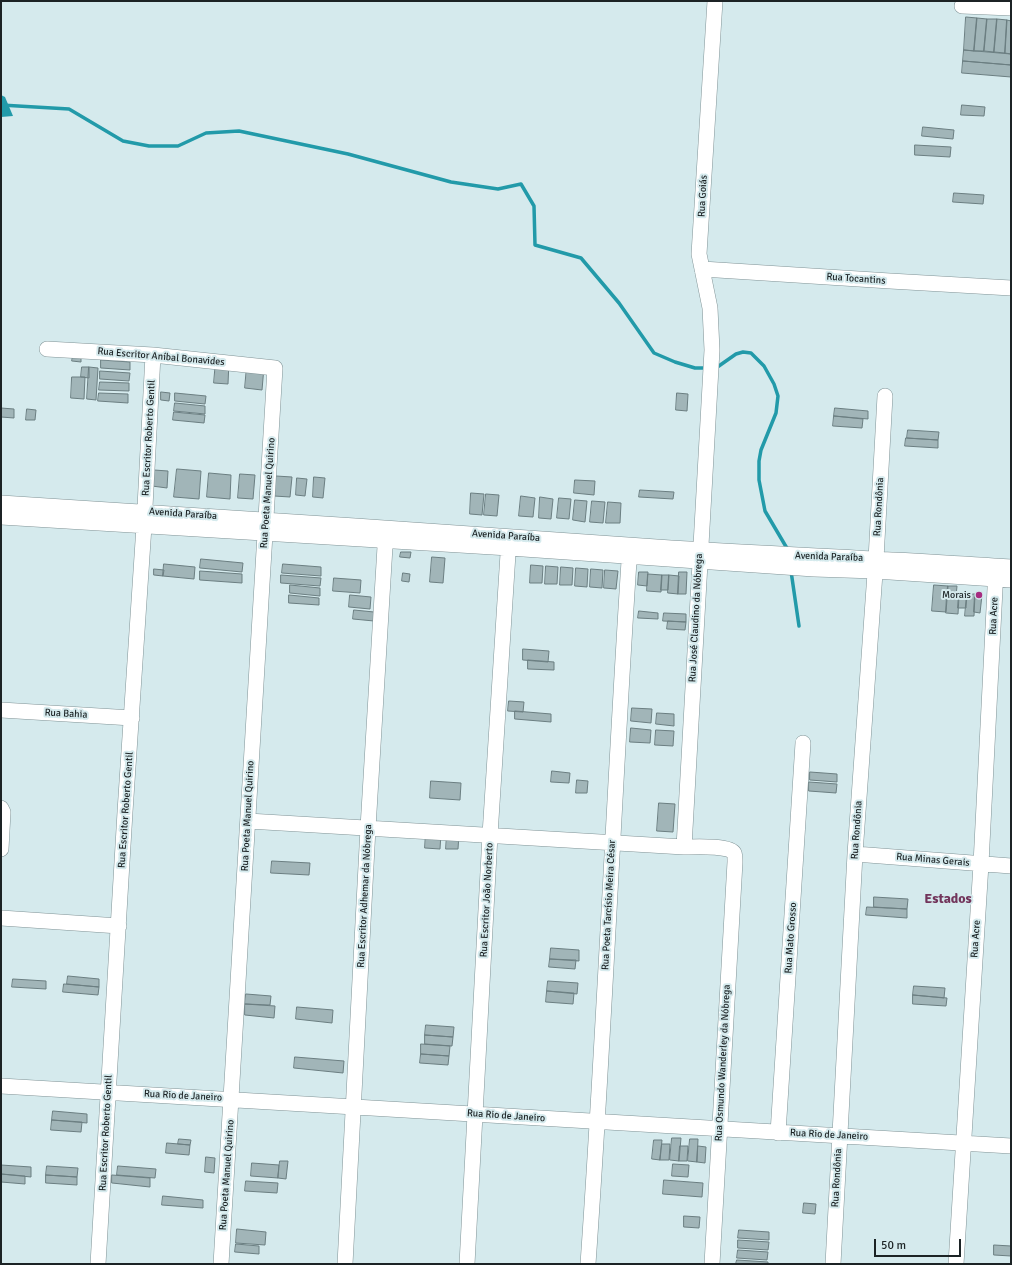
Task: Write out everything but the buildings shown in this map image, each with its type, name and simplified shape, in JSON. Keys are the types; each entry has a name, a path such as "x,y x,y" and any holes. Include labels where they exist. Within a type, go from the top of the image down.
{"street":[{"name":"Rua Goiás","path":"710,390 712,331 707,286 699,254 715,1"},
{"path":"962,6 1011,8"},
{"name":"Rua Tocantins","path":"702,269 890,282 1011,288"},
{"name":"Rua Escritor Aníbal Bonavides","path":"47,348 153,355 275,368"},
{"name":"Rua Escritor Roberto Gentil","path":"98,1264 145,519 153,355"},
{"name":"Rua Poeta Manuel Quirino","path":"221,1264 275,368"},
{"name":"Rua José Claudino da Nóbrega","path":"684,847 710,390"},
{"name":"Rua Rondônia","path":"833,1264 855,854 885,396"},
{"name":"Avenida Paraíba","path":"1,503 145,519 786,561 806,560 875,565 1001,570 1011,580"},
{"name":"Avenida Paraíba","path":"1,517 145,519"},
{"name":"Rua Escritor Adhemar da Nóbrega","path":"345,1264 368,828 386,534"},
{"name":"Rua Escritor João Norberto","path":"467,1264 490,835 509,542"},
{"name":"Rua Poeta Tarcísio Meira César","path":"588,1264 598,1122 612,842 630,550"},
{"name":"Rua Acre","path":"956,1264 1001,570"},
{"name":"Rua Bahia","path":"1,710 132,718"},
{"name":"Rua Mato Grosso","path":"778,1132 803,743"},
{"path":"1,849 2,814"},
{"path":"248,821 684,847"},
{"name":"Rua Osmundo Wanderley da Nóbrega","path":"684,847 729,848 734,853 735,862 712,1264"},
{"name":"Rua Minas Gerais","path":"855,854 1011,866"},
{"path":"1,918 119,926"},
{"name":"Rua Rio de Janeiro","path":"1,1086 1011,1146"}],"water":[{"path":"1,95 5,97 13,116 1,117"}],"waterway":[{"path":"1,105 69,109 123,141 149,146 178,146 206,133 239,131 348,154 451,182 498,189 521,184 534,206 535,245 581,258 619,303 654,353 675,362 695,368 707,368"},
{"path":"716,368 736,354 743,352 751,353 764,366 774,384 778,396 776,413 761,450 759,461 759,480 765,511 788,550"},
{"path":"791,571 799,626"}],"place":[{"name":"Morais","path":"979,595"}],"district":[{"name":"Estados","path":"948,899"}]}
